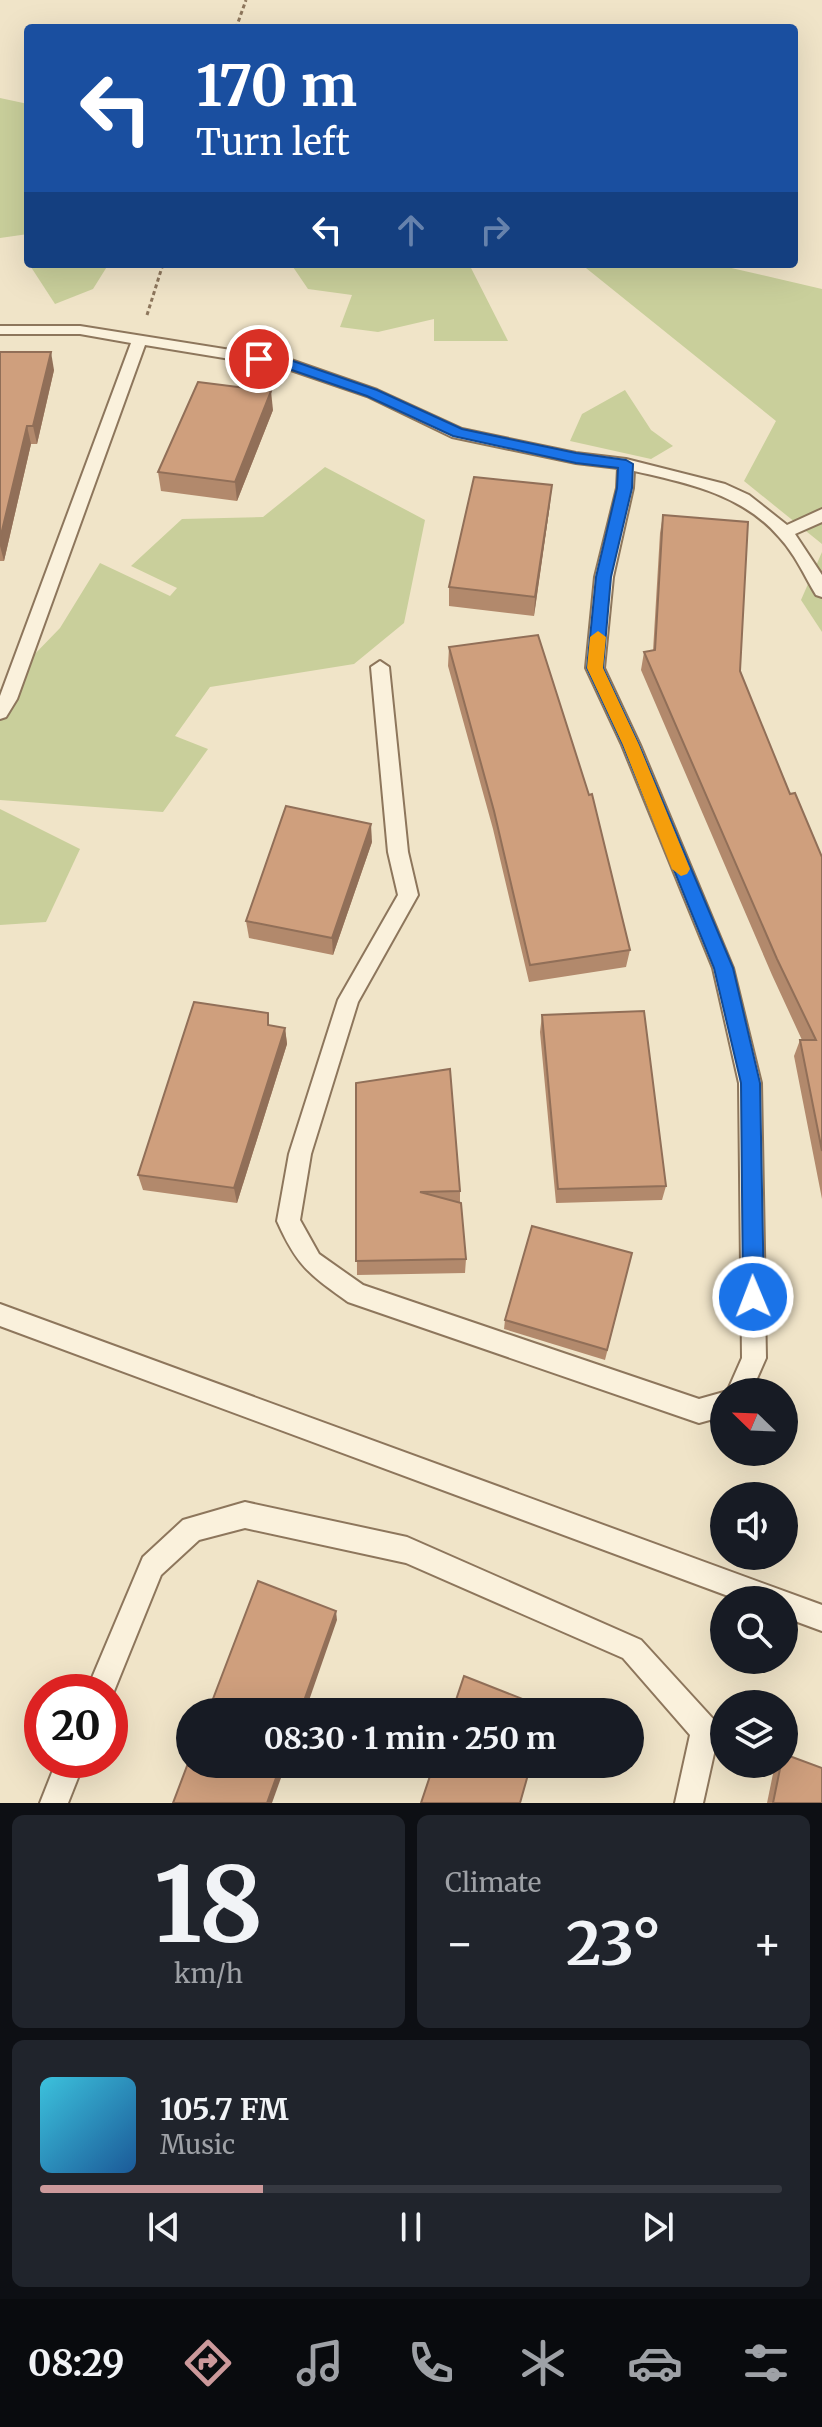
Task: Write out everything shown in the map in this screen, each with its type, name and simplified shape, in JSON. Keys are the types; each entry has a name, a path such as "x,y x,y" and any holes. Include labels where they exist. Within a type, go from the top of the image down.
{"lane":[{"path":"0,330 80,330 288,364 372,393 458,433 706,482 754,503 786,532 822,591"},
{"path":"0,712 8,699 140,339"},
{"path":"626,464 625,488 604,577 595,668 631,745 723,968 750,1083 754,1358 745,1378"},
{"path":"786,532 822,515"},
{"path":"380,667 398,852 408,895 348,1000 300,1154 288,1221 311,1262 356,1294 699,1411 710,1408"},
{"path":"0,1315 736,1586"},
{"path":"107,1674 152,1566 192,1529 245,1515 407,1550 632,1649 705,1731 689,1803"},
{"path":"798,1609 822,1618"},
{"path":"54,1803 64,1778"}],"path":[{"path":"237,24 246,0"},
{"path":"140,339 162,268"}],"green space":[{"path":"0,98 24,103 24,235 0,238"},
{"path":"32,268 106,268 93,289 55,304"},
{"path":"294,268 471,268 508,341 434,341 434,319 378,332 340,327 352,295 308,289"},
{"path":"586,268 731,268 822,289 822,544 744,481 776,421"},
{"path":"625,390 651,430 673,446 651,459 570,441 582,414"},
{"path":"325,467 425,520 404,623 354,664 210,687 175,736 208,749 163,812 0,800 0,690 60,628 100,563 170,596 177,588 131,566 182,519 263,517"},
{"path":"822,552 822,632 801,600"},
{"path":"0,809 80,849 46,922 0,925"}],"building":[{"path":"0,352 51,352 33,426 27,426 0,539"},
{"path":"198,382 271,391 235,482 158,472"},
{"path":"474,477 552,485 535,597 449,587"},
{"path":"663,515 748,522 740,671 790,794 795,793 822,857 822,1151 800,1040 816,1040 777,959 644,652 655,650"},
{"path":"538,635 589,795 592,794 630,950 530,965 494,811 449,647"},
{"path":"286,806 371,824 332,938 246,921"},
{"path":"194,1002 268,1013 268,1025 285,1028 234,1188 138,1175"},
{"path":"644,1011 666,1186 558,1189 542,1015"},
{"path":"450,1069 460,1191 420,1192 461,1203 466,1259 356,1261 356,1083"},
{"path":"532,1226 632,1253 607,1350 505,1320"},
{"path":"258,1581 336,1611 305,1698 213,1698"},
{"path":"464,1676 520,1698 457,1698"},
{"path":"798,1759 822,1768 822,1803 773,1803 778,1778 798,1778"},
{"path":"182,1778 276,1778 267,1803 173,1803"},
{"path":"429,1778 527,1778 520,1803 421,1803"}],"slow traffic":[{"path":"598,637 595,668 631,745 681,869"}],"route":[{"path":"259,359 288,364 372,393 458,433 576,458 626,464 625,488 604,577 595,668 631,745 723,968 750,1083 753,1297"}]}
